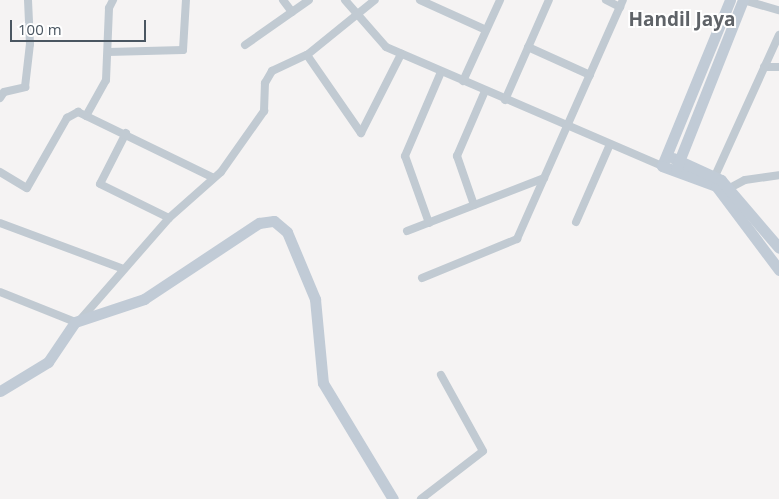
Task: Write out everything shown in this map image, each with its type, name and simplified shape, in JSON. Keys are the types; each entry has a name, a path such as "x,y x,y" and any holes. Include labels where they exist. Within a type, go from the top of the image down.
{"street":[{"path":"0,98 4,92 25,87 30,44 28,0"},
{"path":"86,116 106,80 109,8 113,0"},
{"path":"108,52 183,50 186,0"},
{"path":"283,0 292,12"},
{"path":"245,45 309,0"},
{"path":"345,0 381,45 505,100 649,160 678,164 716,176 743,212 779,270"},
{"path":"0,391 48,362 78,321 122,268 169,218 212,177 221,172 264,111 267,78 307,55 375,0"},
{"path":"420,0 486,30"},
{"path":"463,81 500,0"},
{"path":"505,100 550,0"},
{"path":"422,278 517,239 622,3 606,0"},
{"path":"663,161 695,77 730,0"},
{"path":"678,164 743,0 779,10"},
{"path":"716,176 779,35"},
{"path":"528,47 590,74"},
{"path":"307,55 361,133 401,54"},
{"path":"764,68 779,67"},
{"path":"429,223 405,156 442,72"},
{"path":"695,77 709,83"},
{"path":"474,206 457,156 485,91"},
{"path":"2,177 27,188 67,118 78,112 126,132 212,177"},
{"path":"126,132 100,184 169,218"},
{"path":"576,222 610,144"},
{"path":"678,164 727,191"},
{"path":"727,191 745,180 779,175"},
{"path":"407,231 544,178"},
{"path":"743,212 779,248"},
{"path":"0,292 78,321 144,299 260,223 274,221 287,232 314,299 320,366 393,499"},
{"path":"0,222 122,268"},
{"path":"421,499 483,451 441,375"}],"district":[{"name":"Handil Jaya","path":"682,20"}]}
